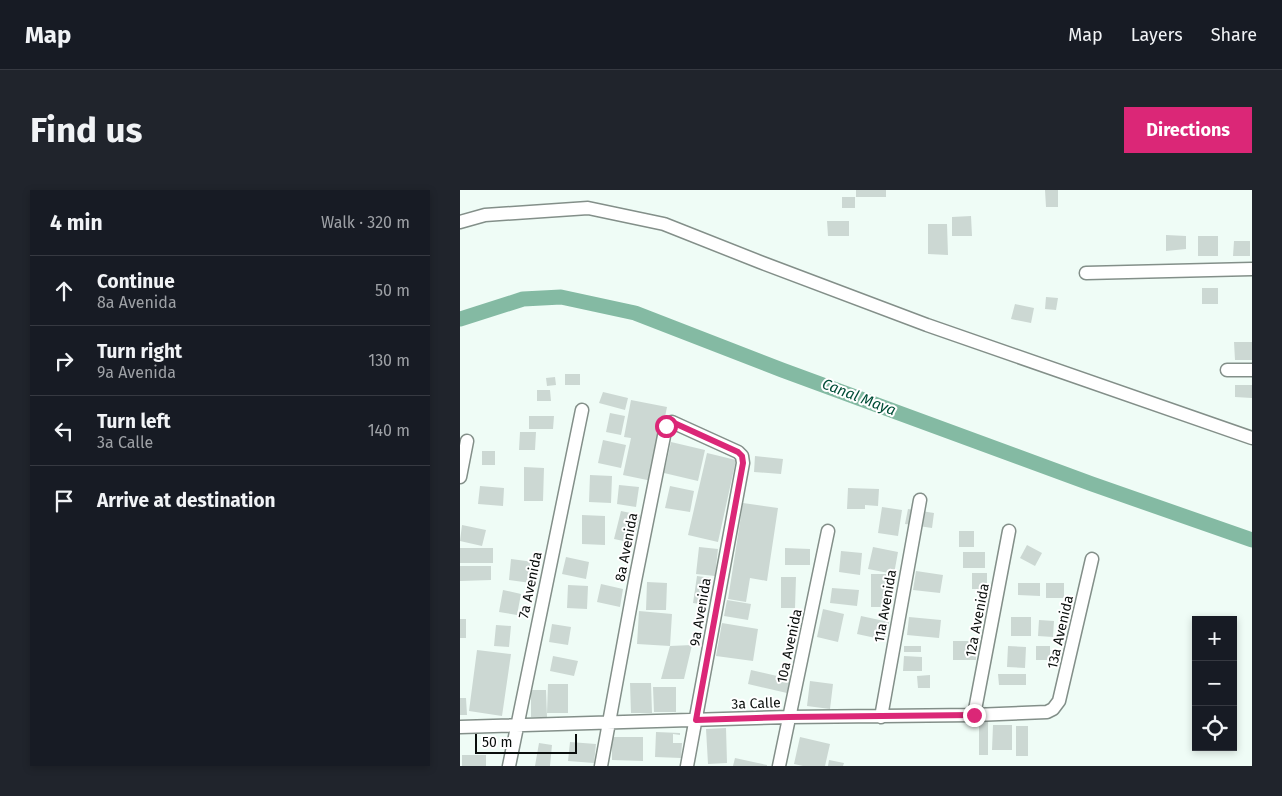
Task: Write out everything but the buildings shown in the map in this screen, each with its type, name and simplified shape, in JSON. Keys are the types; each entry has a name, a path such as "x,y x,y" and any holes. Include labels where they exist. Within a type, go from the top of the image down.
{"street":[{"path":"460,222 485,215 588,208 664,224 927,325 1252,438"},
{"path":"1086,273 1252,269"},
{"path":"1227,370 1252,370"},
{"name":"7a Avenida","path":"509,766 582,410"},
{"name":"8a Avenida","path":"600,766 666,426 672,422 738,452 742,456 743,463"},
{"path":"460,477 466,442"},
{"name":"9a Avenida","path":"687,766 743,463"},
{"name":"11a Avenida","path":"881,717 920,500"},
{"name":"10a Avenida","path":"779,766 828,531"},
{"name":"12a Avenida","path":"974,715 1009,531"},
{"name":"13a Avenida","path":"1053,709 1059,701 1092,559"},
{"name":"3a Calle","path":"460,727 789,717 974,715 1039,713 1053,709"}],"waterway":[{"name":"Canal Maya","path":"460,319 523,299 561,297 635,313 782,370 1092,484 1252,540"}],"route":[{"path":"666,426 672,422 738,452 742,456 743,463 696,720 974,715"}]}
